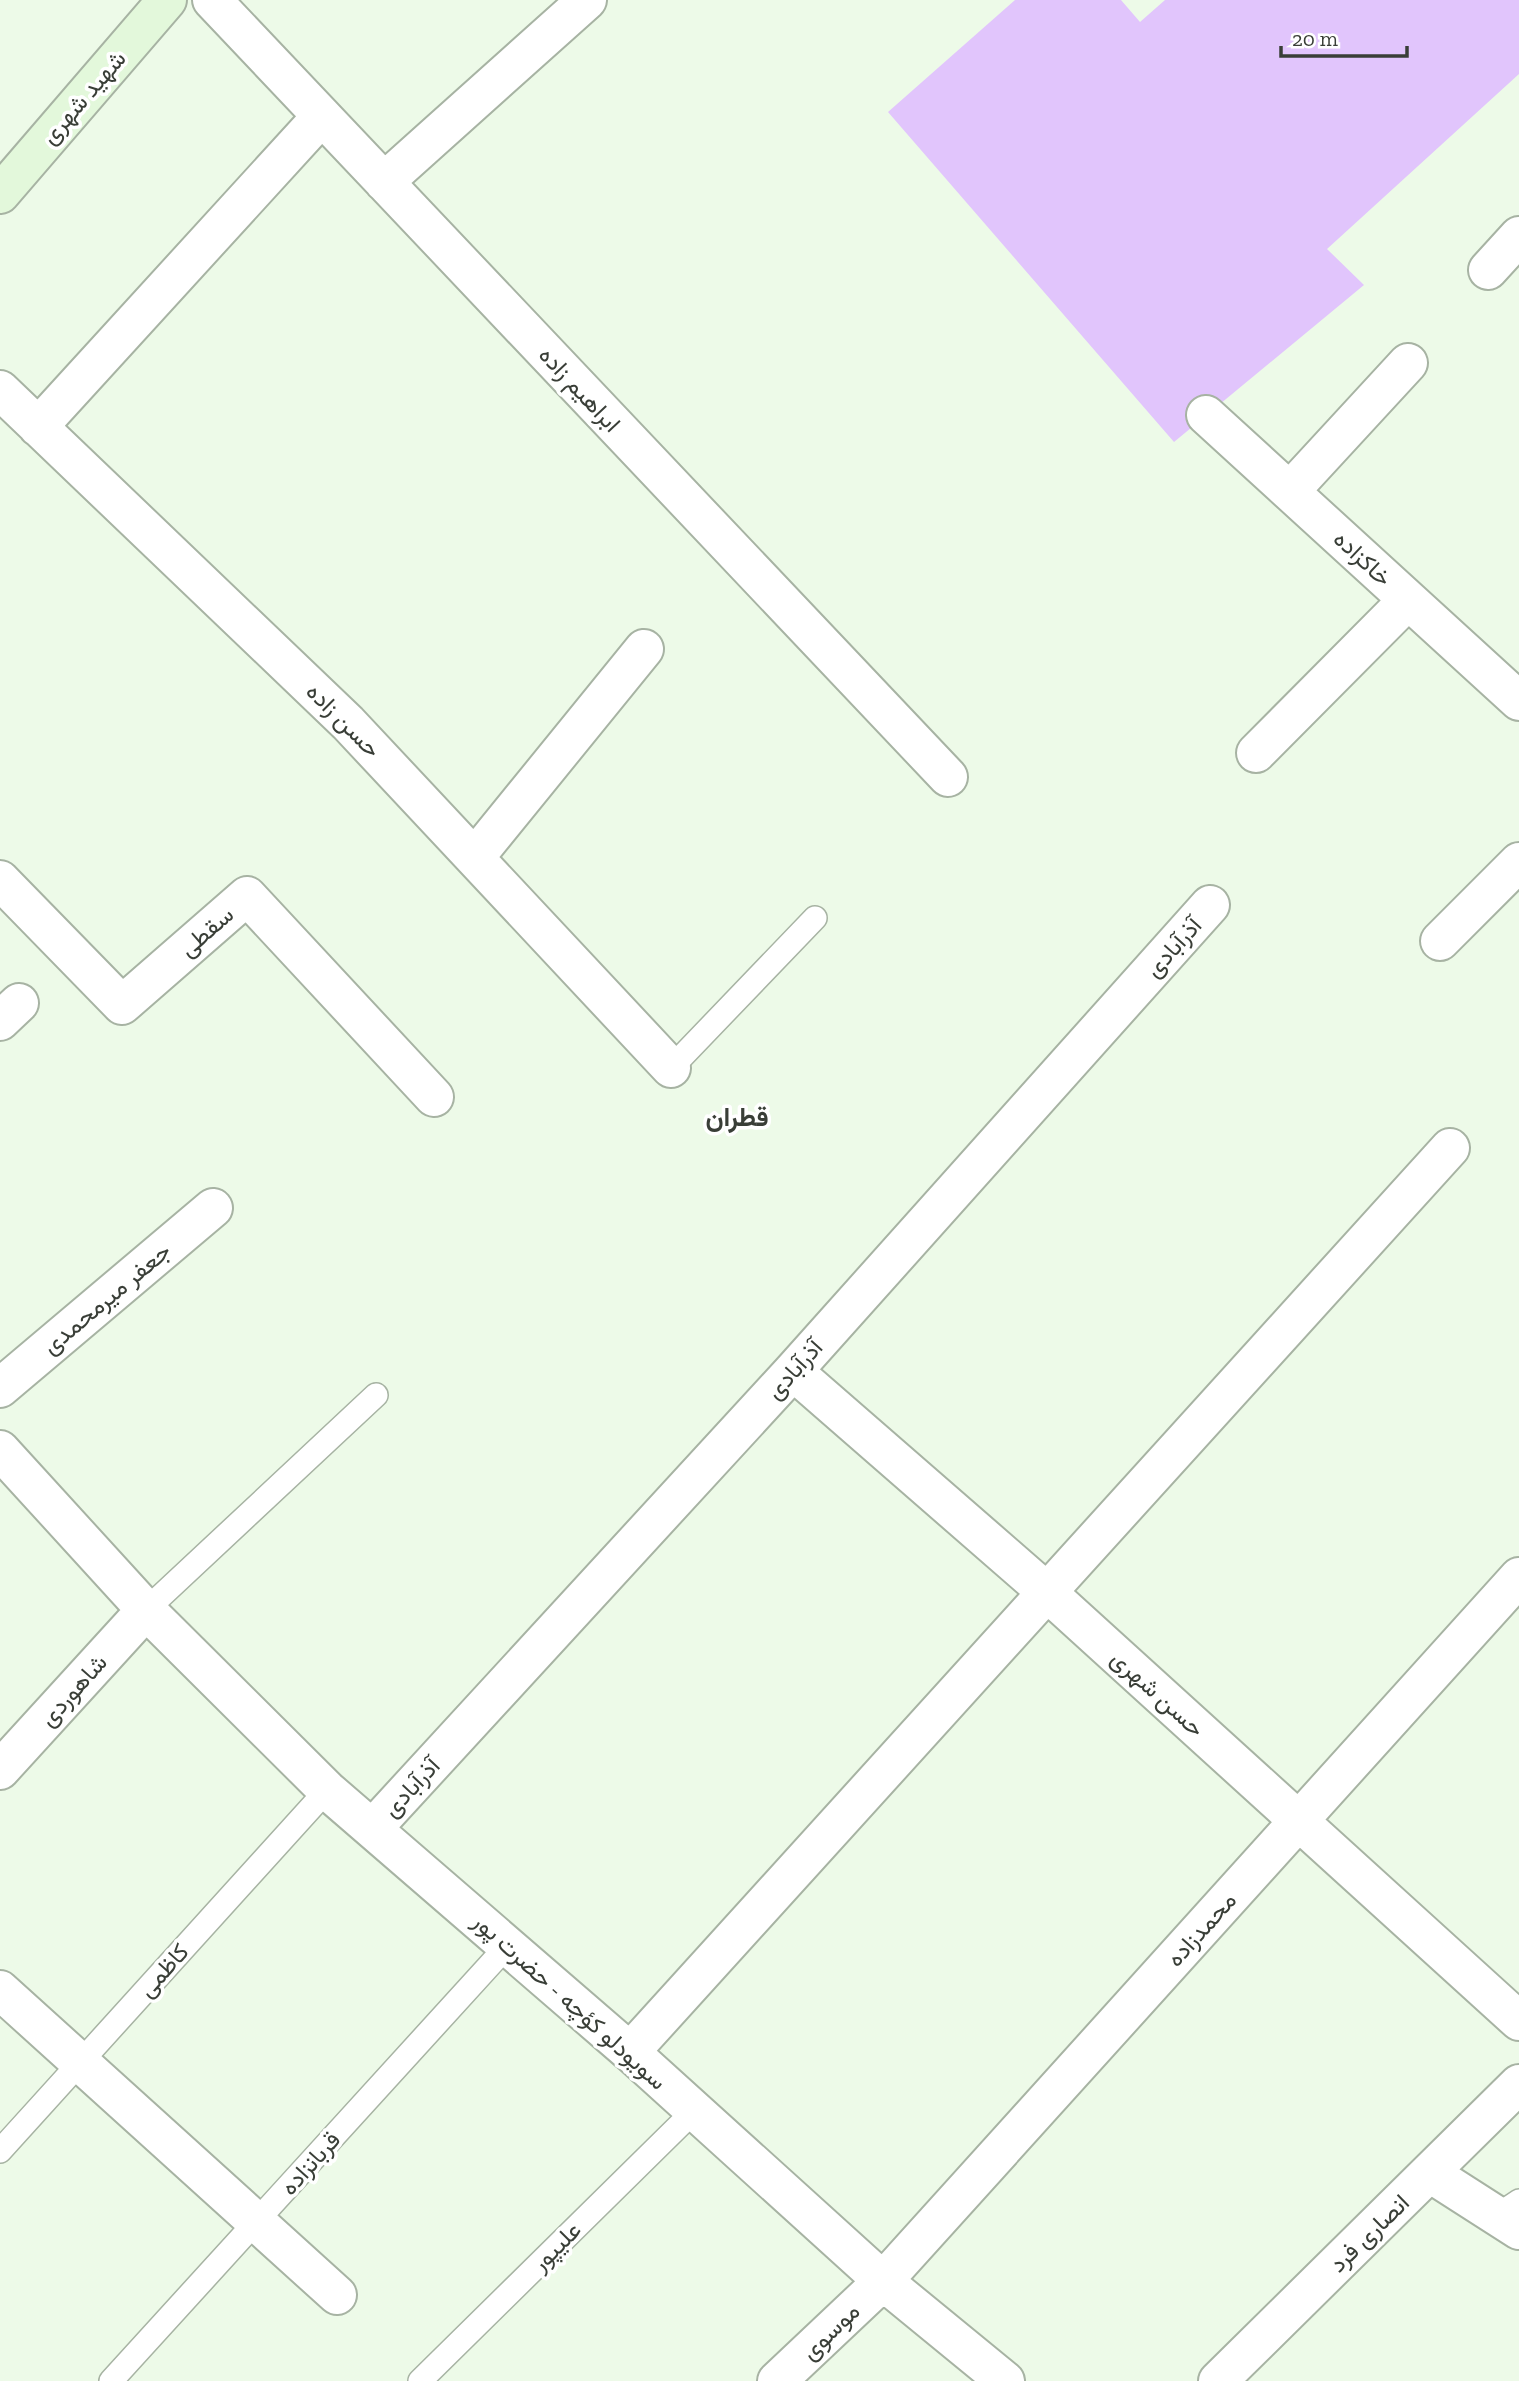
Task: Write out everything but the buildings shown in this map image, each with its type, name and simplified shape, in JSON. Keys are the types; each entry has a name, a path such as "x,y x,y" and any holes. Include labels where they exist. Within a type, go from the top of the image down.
{"main road":[{"name":"شهید شهری","path":"0,194 167,0"}],"street":[{"name":"ابراهیم زاده","path":"212,0 948,777"},
{"path":"384,182 587,0"},
{"path":"38,426 322,116"},
{"path":"1488,270 1519,236"},
{"path":"1290,491 1408,363"},
{"name":"حسن زاده","path":"0,390 348,723 671,1068"},
{"name":"خاکزاده","path":"1206,415 1519,701"},
{"path":"1256,753 1408,600"},
{"path":"475,857 644,649"},
{"path":"1440,941 1519,863"},
{"name":"سقطی","path":"0,880 122,1005 247,896 434,1097"},
{"name":"آذرآبادی","path":"373,1828 793,1371 1210,905"},
{"path":"631,2052 1049,1594 1450,1148"},
{"name":"جعفر میرمحمدی","path":"0,1388 213,1208"},
{"name":"حسن شهری","path":"793,1371 1049,1594 1519,2021"},
{"name":"سویودلو کؤچه - حضرت پور","path":"0,1450 146,1610 327,1790 631,2052 693,2112 883,2281 1004,2381"},
{"name":"محمدزاده","path":"883,2281 1519,1577"},
{"name":"شاهوردی","path":"0,1770 146,1610"},
{"path":"0,1990 337,2295"},
{"name":"انصاری فرد","path":"1217,2381 1519,2084"},
{"path":"1430,2173 1512,2216"},
{"name":"موسوی","path":"778,2381 883,2281"}],"lane":[{"path":"671,1068 815,918"},
{"path":"146,1610 376,1395"},
{"name":"کاظمی","path":"0,2151 327,1790"},
{"name":"قربانزاده","path":"111,2381 508,1945"},
{"name":"علیپور","path":"419,2381 693,2112"}],"shaded area":[{"path":"1015,0 1121,0 1140,22 1165,0 1519,0 1519,74 1327,249 1364,285 1174,442 888,112"}],"district":[{"name":"قطران","path":"737,1117"}]}
